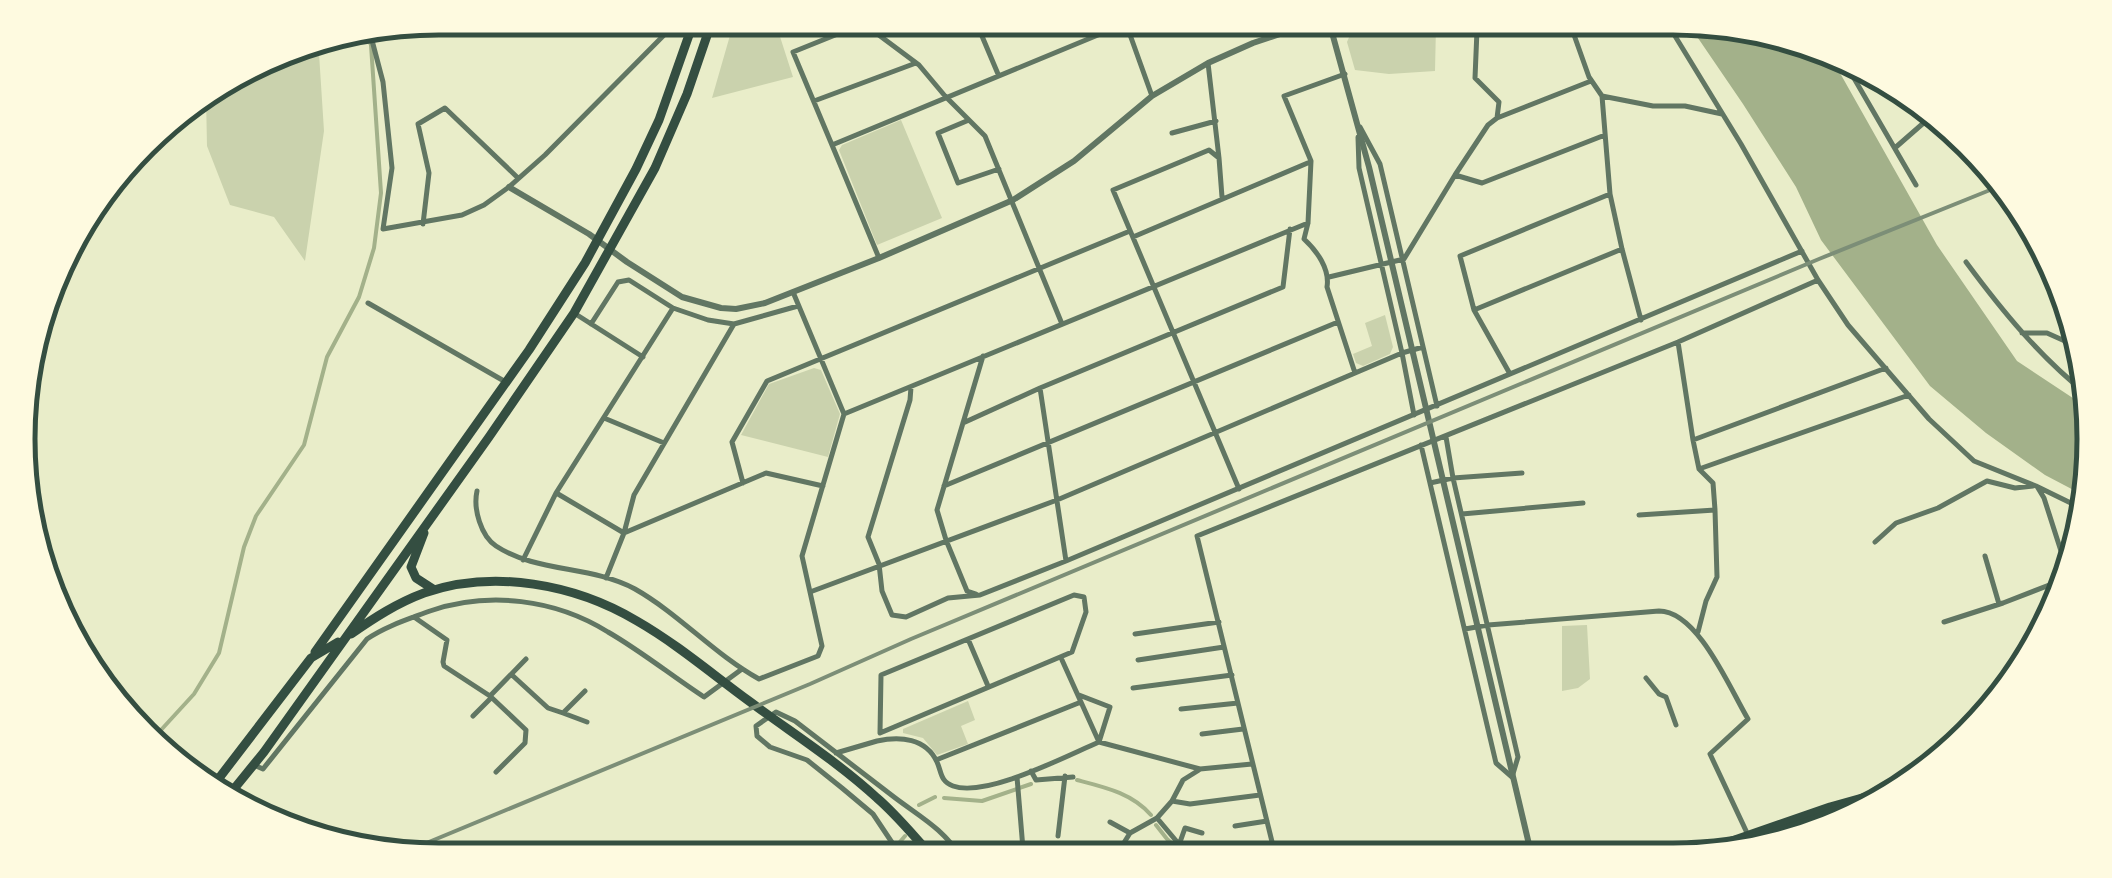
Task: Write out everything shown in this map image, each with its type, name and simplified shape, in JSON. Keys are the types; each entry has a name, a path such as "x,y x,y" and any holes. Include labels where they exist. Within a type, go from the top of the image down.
{"highway":[{"path":"219,777 311,658 530,350 598,240 658,120 689,35"},
{"path":"235,788 574,314 655,168 707,35"},
{"path":"431,516 412,567 416,578 435,590"},
{"path":"311,658 378,615 435,590 478,582 521,582 578,594 639,622 669,643 855,780 920,843"},
{"path":"1745,836 1850,802"}],"street":[{"path":"372,41 383,82 392,168 383,229 423,224 484,206 545,156 664,35"},
{"path":"835,35 793,52 878,258"},
{"path":"880,35 916,62 985,136 1062,324"},
{"path":"982,35 998,74"},
{"path":"832,145 1089,35"},
{"path":"1130,35 1152,96"},
{"path":"509,187 682,296 704,305 736,309 793,292 1013,200 1074,161 1152,96 1208,63 1277,35"},
{"path":"1333,35 1369,166 1528,843"},
{"path":"1477,35 1475,78 1499,102 1497,118"},
{"path":"1574,35 1591,81 1602,96 1610,194 1641,320"},
{"path":"1674,35 1848,325 1929,420 1974,461 2072,503"},
{"path":"814,101 916,62"},
{"path":"1208,63 1222,198"},
{"path":"1345,74 1284,96 1311,161 1304,239 1314,248 1328,277 1327,287 1355,373"},
{"path":"1855,79 1916,185"},
{"path":"1328,277 1404,259 1488,125 1591,81"},
{"path":"1602,96 1722,114"},
{"path":"423,224 429,172 418,124 445,108 518,178"},
{"path":"969,120 938,133 958,183 999,168"},
{"path":"1172,133 1216,121"},
{"path":"1896,148 1924,123"},
{"path":"1358,124 1380,164 1437,406"},
{"path":"1358,124 1359,168 1414,416"},
{"path":"1454,174 1482,183 1605,135"},
{"path":"1219,158 1208,150 1113,190 1239,489"},
{"path":"743,483 732,442 767,381 1311,161"},
{"path":"1510,374 1474,310 1460,256 1610,194"},
{"path":"844,414 1308,223"},
{"path":"964,423 1284,287 1290,229"},
{"path":"1474,310 1622,249"},
{"path":"911,387 868,537 892,615 906,617 948,598 980,595 1066,562 1802,251"},
{"path":"1966,262 2006,316 2074,384"},
{"path":"591,324 618,282 629,280 672,308 734,324 799,306"},
{"path":"1273,843 1197,536 1678,342 1818,280"},
{"path":"477,491 475,500 486,535 494,544 522,560 571,568 634,589 759,679 818,656 822,646 802,556 844,414 793,292"},
{"path":"368,303 506,382"},
{"path":"522,560 556,494 672,308"},
{"path":"574,314 642,357"},
{"path":"944,486 1338,322"},
{"path":"606,578 634,495 734,324"},
{"path":"2022,332 2047,332 2064,340"},
{"path":"1678,342 1692,440 1700,469 1712,483 1716,510 1716,577 1698,632"},
{"path":"810,592 1057,500 1423,347"},
{"path":"980,595 967,591 937,510 983,356"},
{"path":"1692,440 1886,368"},
{"path":"1040,388 1066,562"},
{"path":"1700,469 1909,395"},
{"path":"604,418 664,442"},
{"path":"1446,436 1518,758 1512,777"},
{"path":"1422,446 1496,763 1512,777"},
{"path":"624,533 766,473 824,487"},
{"path":"1430,483 1522,473"},
{"path":"1875,542 1896,523 1938,508 1986,480 2015,488 2036,486"},
{"path":"2036,486 2044,498 2061,551"},
{"path":"556,494 624,533"},
{"path":"1462,514 1583,503"},
{"path":"1639,515 1716,510"},
{"path":"1985,556 1999,604"},
{"path":"1944,622 2049,586"},
{"path":"836,753 879,737 1072,652 1086,612 1084,597 1074,595 881,675 879,737"},
{"path":"254,764 264,769 367,639 378,631 452,604 485,599 549,606 608,631 704,697 742,669"},
{"path":"1465,630 1488,624 1668,611 1698,632 1748,720 1710,754 1743,837"},
{"path":"414,617 447,640 444,666 491,697 526,730 525,743 496,772"},
{"path":"1135,634 1218,622"},
{"path":"968,638 988,686"},
{"path":"1138,660 1225,647"},
{"path":"1061,658 1099,742"},
{"path":"474,716 526,659"},
{"path":"512,675 548,708 587,722"},
{"path":"1134,688 1232,675"},
{"path":"1646,678 1666,698 1676,725"},
{"path":"563,713 585,692"},
{"path":"1077,694 1110,707 1099,742"},
{"path":"936,760 1080,702"},
{"path":"1182,709 1238,702"},
{"path":"892,843 873,814 806,760 770,747 757,736 756,726 776,712 795,721 928,820 952,843"},
{"path":"1202,734 1244,728"},
{"path":"879,737 921,742 936,760 940,776 948,784 963,788 978,788 1016,777 1099,742 1200,769 1252,764"},
{"path":"1124,843 1130,833 1157,818 1183,780 1200,769"},
{"path":"1031,770 1036,780 1069,777 1058,836"},
{"path":"1016,777 1023,843"},
{"path":"1172,801 1190,804 1260,795"},
{"path":"1157,818 1178,843"},
{"path":"1235,826 1267,821"},
{"path":"1110,822 1130,833"},
{"path":"1182,843 1185,828 1202,833"}],"shaded area":[{"path":"730,35 779,35 793,77 712,98"},
{"path":"1350,35 1436,35 1435,71 1389,74 1355,70 1347,42"},
{"path":"1697,36 1778,49 1839,71 1937,245 2017,361 2075,399 2074,490 2045,475 1986,433 1930,386 1821,240 1796,187"},
{"path":"319,53 324,131 305,261 274,217 230,205 207,146 206,109 260,77"},
{"path":"901,120 942,218 877,245 839,150 842,145"},
{"path":"1385,315 1393,347 1390,354 1363,366 1356,363 1353,354 1372,346 1365,323"},
{"path":"814,368 821,370 840,414 828,457 741,435 769,384"},
{"path":"1587,625 1590,679 1578,688 1562,691 1562,626"},
{"path":"968,701 975,720 961,726 968,744 937,755 923,738 903,733 903,729"}],"waterway":[{"path":"160,731 194,694 219,653 244,547 256,516 304,445 327,357 359,297 374,248 381,193 369,41"},
{"path":"1077,780 1126,796 1151,815"},
{"path":"944,798 982,801 1031,784"},
{"path":"919,805 935,797"},
{"path":"1156,825 1171,843"},
{"path":"899,843 905,836"}],"railway":[{"path":"428,843 1991,190"}]}
